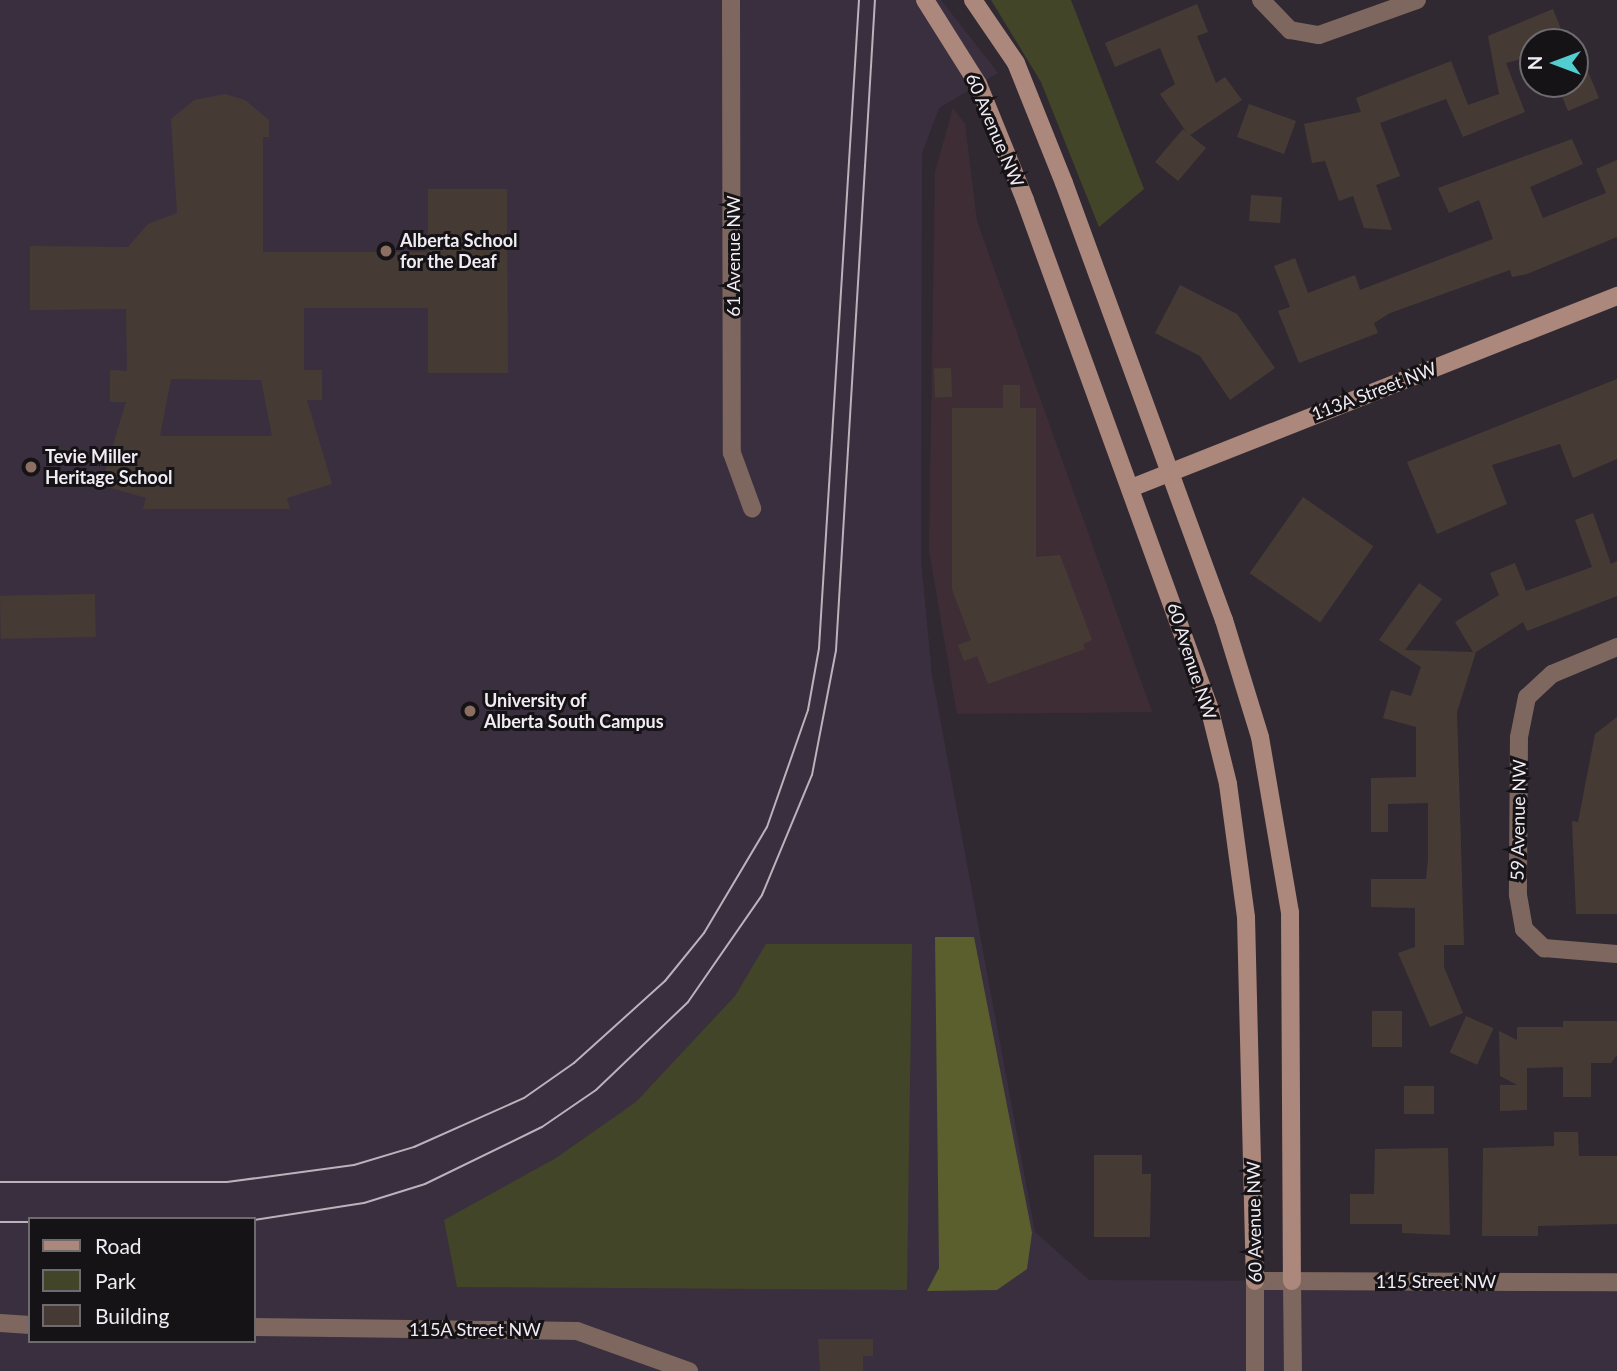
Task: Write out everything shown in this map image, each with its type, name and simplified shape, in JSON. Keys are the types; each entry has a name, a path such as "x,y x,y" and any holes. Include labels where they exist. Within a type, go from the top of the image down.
{"street":[{"name":"61 Avenue NW","path":"731,0 732,453 752,508"},
{"name":"60 Avenue NW","path":"925,0 978,84 1131,488 1209,707 1238,846 1251,1020 1255,1371"},
{"path":"973,0 1016,63 1170,471 1247,687 1283,852 1292,981 1293,1371"},
{"path":"1261,0 1290,30 1338,32 1417,0"},
{"name":"113A Street NW","path":"1131,488 1617,296"},
{"name":"59 Avenue NW","path":"1617,647 1552,674 1527,697 1519,737 1517,895 1532,940 1557,953 1617,954"},
{"name":"115 Street NW","path":"1255,1281 1617,1282"},
{"path":"0,1323 28,1325"},
{"name":"115A Street NW","path":"256,1327 577,1331 689,1371"}],"shaded area":[{"name":"University of Alberta South Campus","path":"0,0 941,0 998,73 939,108 922,153 921,560 932,675 1035,1232 1089,1280 1617,1282 1617,1371 0,1371"},
{"path":"953,108 965,124 977,221 1152,712 957,714 929,550 935,172"}],"green space":[{"path":"991,0 1071,0 1144,189 1099,227 1041,82"},
{"path":"935,937 974,937 1032,1233 1027,1269 997,1290 927,1291 939,1268"},
{"path":"766,944 912,944 907,1290 457,1287 444,1220 556,1158 636,1102 735,996"}],"building":[{"path":"1197,4 1208,32 1197,36 1216,83 1225,77 1242,100 1190,135 1206,148 1178,181 1155,162 1183,129 1187,133 1160,94 1175,84 1160,48 1115,67 1105,43"},
{"path":"1553,9 1560,28 1519,28 1519,60 1506,63 1525,112 1463,137 1446,99 1380,123 1400,176 1376,185 1392,230 1364,228 1353,196 1339,201 1325,161 1312,163 1304,124 1361,112 1356,98 1451,61 1468,105 1499,94 1488,36"},
{"path":"1589,74 1599,98 1568,111 1563,98 1589,98"},
{"name":"Alberta School for the Deaf","path":"225,94 245,100 269,120 269,137 263,137 263,252 428,252 428,189 507,189 508,373 428,373 428,308 304,308 304,370 322,370 322,400 307,400 332,484 287,498 290,509 143,509 146,498 101,485 126,402 110,402 110,370 127,371 126,309 30,310 30,246 128,247 148,224 177,213 171,119 194,100","holes":["171,379 261,380 272,436 160,436"]},
{"path":"1249,104 1296,121 1284,154 1237,137"},
{"path":"1572,139 1583,164 1530,187 1543,218 1606,193 1596,169 1617,160 1617,237 1527,274 1512,277 1510,270 1390,313 1374,323 1378,333 1299,363 1278,311 1290,307 1274,266 1295,258 1308,293 1355,275 1360,290 1493,239 1479,200 1449,213 1438,188"},
{"path":"1251,195 1282,197 1280,223 1249,221"},
{"path":"1180,285 1237,314 1275,368 1230,400 1200,356 1155,333"},
{"path":"951,368 952,397 935,398 934,369"},
{"path":"1617,379 1617,459 1573,478 1560,444 1492,465 1507,504 1437,534 1407,462"},
{"path":"1003,385 1020,385 1020,408 1036,408 1036,557 1060,555 1092,640 1083,644 1085,649 988,684 977,656 964,661 958,645 971,640 952,589 952,408 1003,408"},
{"path":"1303,497 1373,546 1320,623 1250,573"},
{"path":"1593,513 1611,564 1617,561 1617,596 1527,631 1523,622 1476,652 1457,712 1464,945 1444,945 1444,967 1463,1013 1430,1027 1398,953 1415,947 1415,908 1371,907 1371,879 1426,879 1428,860 1428,803 1388,804 1388,832 1371,832 1371,778 1416,777 1416,727 1383,718 1391,690 1411,696 1421,667 1379,640 1419,583 1442,599 1405,650 1473,652 1455,622 1499,595 1490,573 1515,563 1526,591 1592,567 1575,520"},
{"path":"95,594 96,637 1,639 0,596"},
{"path":"1617,717 1617,914 1576,914 1572,821 1578,822 1595,734"},
{"path":"1372,1011 1402,1011 1402,1047 1372,1047"},
{"path":"1466,1016 1493,1028 1477,1065 1450,1053"},
{"path":"1563,1021 1617,1021 1617,1055 1611,1063 1591,1063 1591,1097 1563,1097 1563,1067 1527,1068 1527,1110 1500,1111 1500,1085 1517,1085 1500,1076 1499,1031 1517,1040 1517,1027 1563,1027"},
{"path":"1404,1086 1434,1086 1434,1114 1404,1114"},
{"path":"1554,1132 1578,1132 1579,1156 1617,1156 1617,1224 1538,1226 1538,1236 1482,1236 1483,1148 1554,1146"},
{"path":"1448,1148 1450,1235 1402,1233 1402,1224 1350,1224 1350,1194 1374,1194 1375,1149"},
{"path":"1094,1155 1142,1155 1142,1174 1151,1174 1150,1237 1094,1237"},
{"path":"818,1339 873,1339 873,1356 863,1356 863,1371 820,1371"}],"tram line":[{"path":"0,1182 227,1182 354,1165 414,1147 524,1098 574,1063 665,981 704,933 767,827 808,710 819,648 859,0"},
{"path":"256,1220 364,1203 425,1184 542,1127 596,1090 688,1002 762,895 812,775 836,650 875,0"},
{"path":"0,1222 28,1222"}],"place":[{"name":"Alberta School for the Deaf","path":"386,251"},
{"name":"Tevie Miller Heritage School","path":"31,467"},
{"name":"University of Alberta South Campus","path":"470,711"}]}
